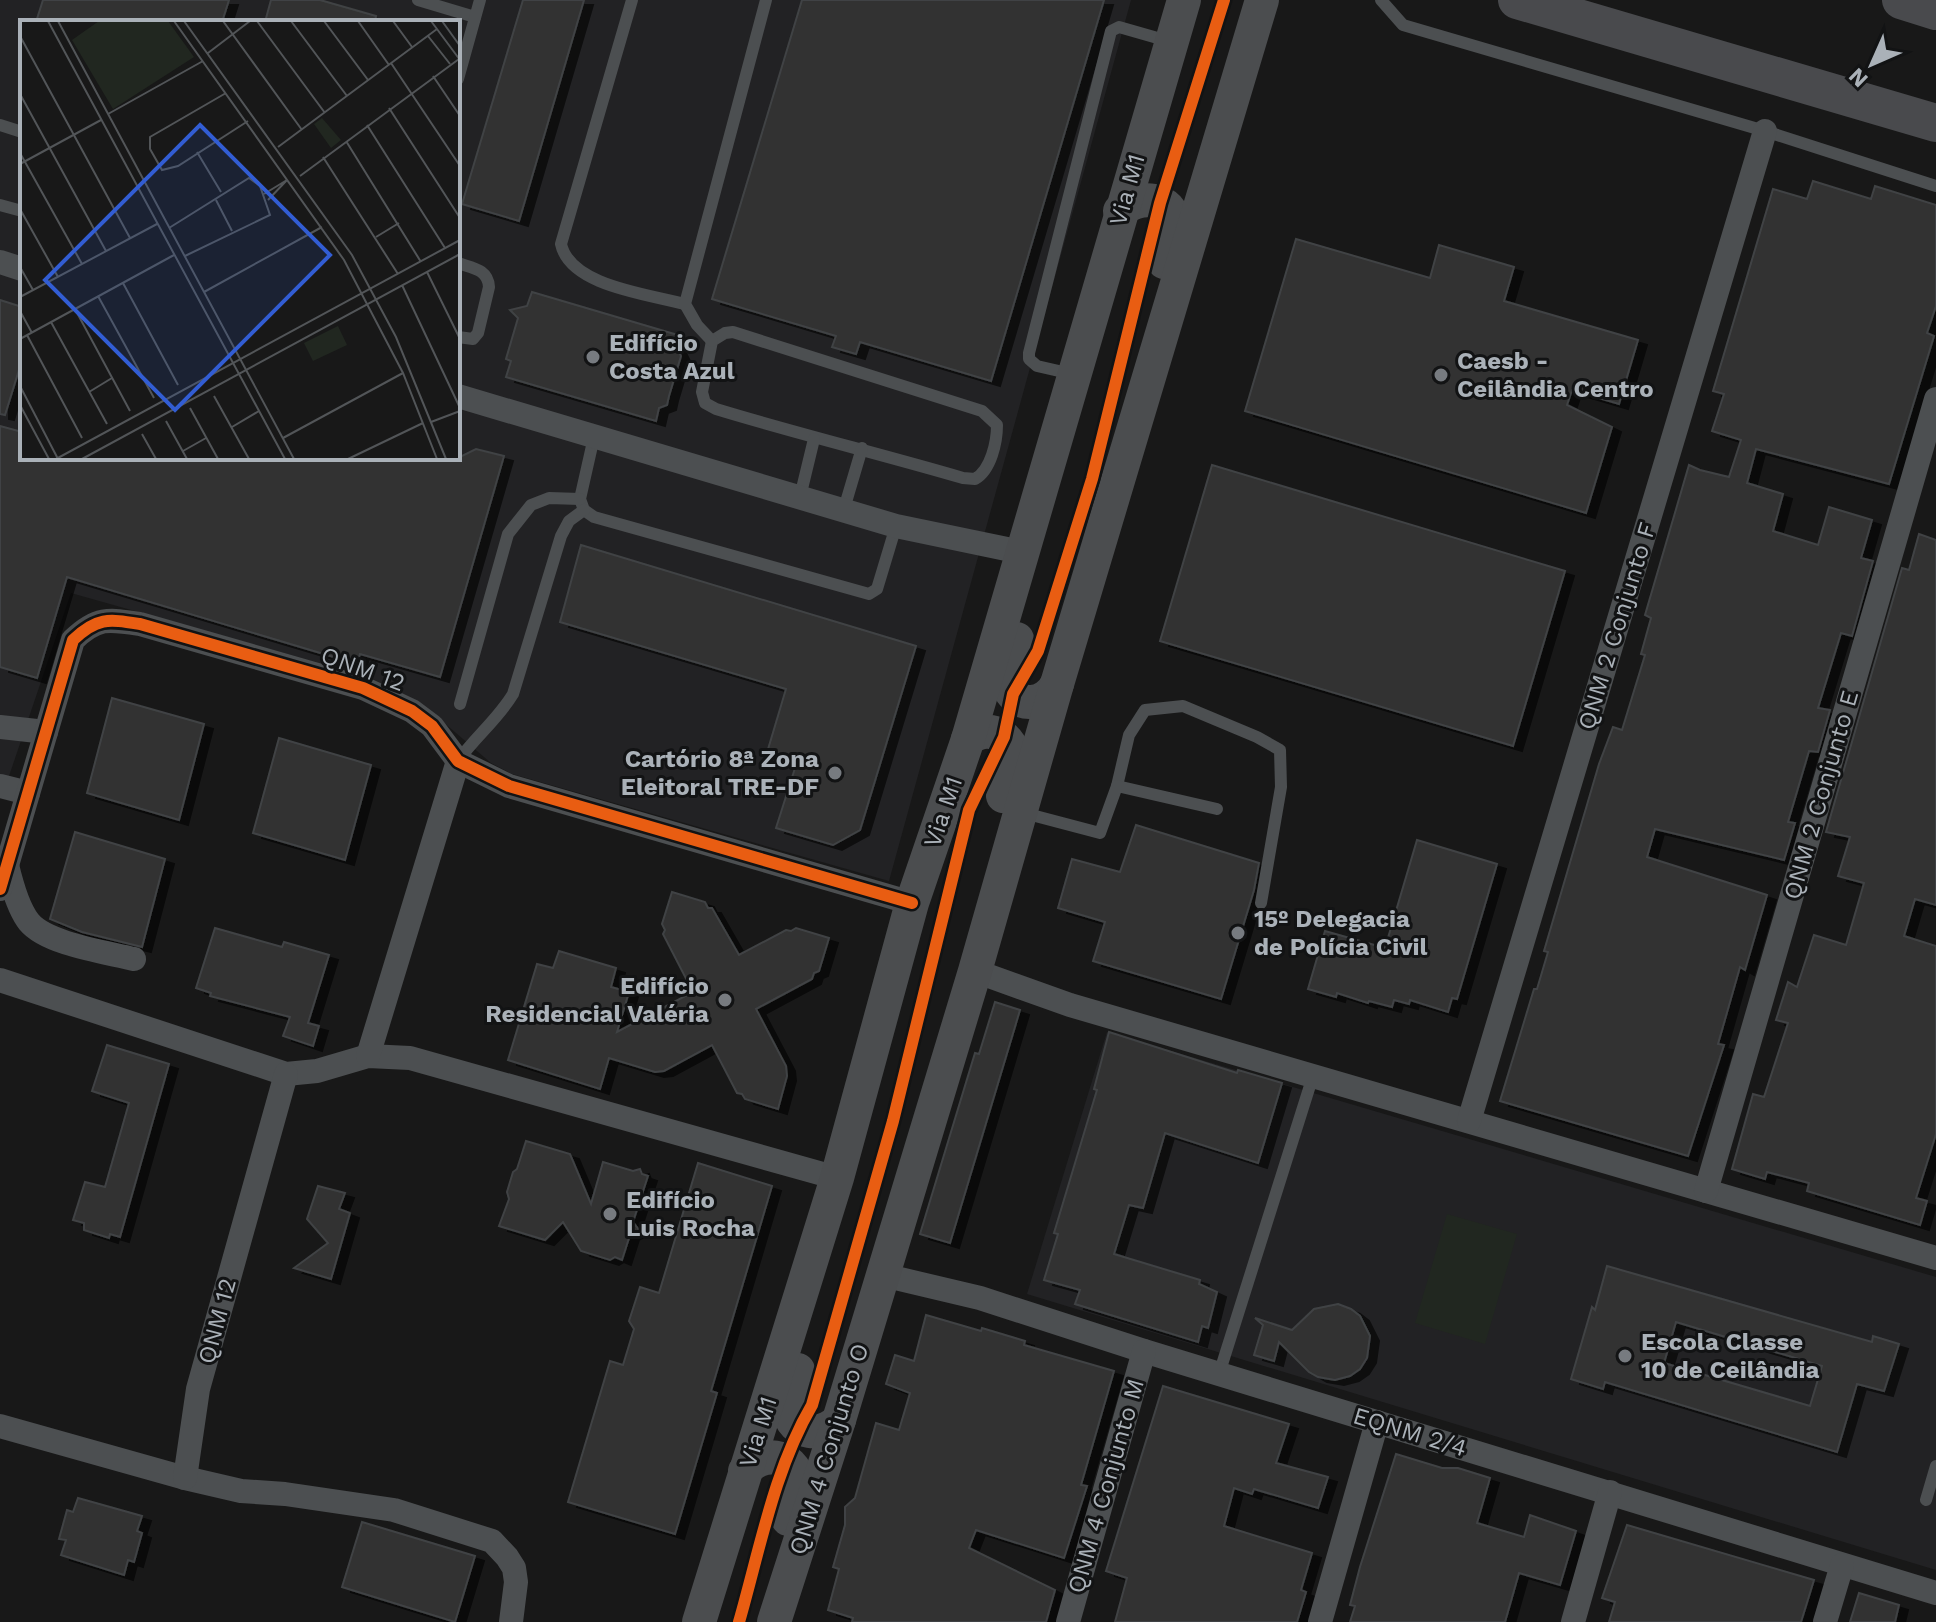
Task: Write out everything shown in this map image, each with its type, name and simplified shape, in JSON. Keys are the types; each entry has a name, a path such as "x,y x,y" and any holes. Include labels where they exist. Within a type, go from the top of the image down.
{"main road":[{"name":"Via M1","path":"699,1622 837,1178 912,903 968,739 1184,0"},
{"path":"883,1275 1262,0"},
{"path":"1517,0 1936,123"},
{"path":"1901,0 1936,11"},
{"path":"1120,211 1135,200 1152,200 1167,209 1174,225 1149,317 1147,388"},
{"path":"1057,684 1046,699 1028,702 1013,694 1007,673 1065,479 1072,385"},
{"path":"941,1080 949,985 1014,754 1009,742 997,733 982,731 968,739"},
{"path":"839,1420 825,1431 807,1432 792,1421 788,1402 852,1186 858,1102"},
{"name":"QNM 4 Conjunto O","path":"774,1622 883,1275"},
{"path":"745,1471 758,1459 777,1457 792,1468 798,1486 756,1622"}],"street":[{"name":"QNM 2 Conjunto F","path":"1469,1121 1765,131"},
{"path":"0,262 20,268"},
{"path":"460,397 896,526 1021,552"},
{"name":"QNM 2 Conjunto E","path":"1706,1191 1936,399"},
{"name":"QNM 12","path":"0,889 73,640 89,625 120,621 140,624 363,688 412,711 432,726 458,761 521,790 912,903"},
{"path":"0,727 46,732"},
{"path":"368,1056 458,761"},
{"path":"0,786 28,793"},
{"path":"7,865 27,920 36,929 50,937 134,959"},
{"path":"975,971 1070,1005 1706,1191 1935,1253"},
{"path":"0,980 286,1074 317,1071 368,1056 410,1058 837,1178"},
{"name":"QNM 12","path":"185,1478 198,1389 286,1074"},
{"name":"EQNM 2/4","path":"883,1275 980,1298 1936,1593"},
{"name":"QNM 4 Conjunto M","path":"1068,1622 1144,1351"},
{"path":"1320,1622 1377,1422"},
{"path":"0,1426 185,1478 241,1491 285,1494 394,1510 492,1541 514,1568 516,1582 511,1622"},
{"path":"1573,1622 1610,1492"},
{"path":"1825,1622 1842,1565"}],"lane":[{"path":"418,0 475,17"},
{"path":"460,72 480,0"},
{"path":"632,0 561,244 568,262 593,279 685,304"},
{"path":"712,341 697,325 685,304 766,0"},
{"path":"1381,0 1403,25 1765,131 1936,186"},
{"path":"1072,385 1037,366 1029,359 1029,353 1111,31 1119,27 1171,42"},
{"path":"0,125 20,131"},
{"path":"0,205 20,210"},
{"path":"460,264 481,270 489,280 489,287 476,336 468,340 460,338"},
{"path":"733,332 982,411 997,425 986,469 975,479 963,478 862,448 814,439 716,409 705,403 702,392 712,341 733,332"},
{"path":"458,761 472,741 503,711 513,694 561,536 582,504 594,437"},
{"path":"800,497 814,439"},
{"path":"844,509 862,448"},
{"path":"460,704 508,534 531,505 549,498 582,504 594,517 869,594 877,589 896,526"},
{"path":"1020,813 1100,833 1117,786 1129,735 1145,710 1183,706 1280,750 1281,787 1261,903"},
{"path":"1117,786 1217,809"},
{"path":"1219,1374 1313,1076"},
{"path":"1926,1500 1936,1466"}],"shaded area":[{"path":"0,0 1131,0 889,881 512,774 491,763 428,709 369,677 71,593 7,782 0,780"},
{"path":"1107,1032 1936,1277 1936,1570 1027,1294"},
{"path":"1447,1214 1517,1234 1485,1344 1415,1323"}],"building":[{"path":"43,0 229,0 223,20 37,20"},
{"path":"271,0 320,0 376,16 375,20 266,20"},
{"path":"523,0 584,0 519,221 462,204"},
{"path":"802,0 1104,0 991,381 860,342 856,354 832,347 836,336 712,299"},
{"path":"1813,181 1871,199 1875,186 1936,205 1936,306 1927,333 1934,336 1889,484 1756,449 1747,483 1783,494 1773,531 1818,545 1829,507 1872,520 1861,558 1873,561 1852,636 1841,633 1818,708 1830,710 1818,752 1809,751 1788,822 1795,823 1784,860 1655,829 1647,857 1767,895 1745,970 1740,967 1718,1044 1724,1045 1688,1156 1500,1101 1548,952 1544,951 1599,764 1613,727 1622,730 1645,655 1641,654 1651,618 1645,615 1689,465 1729,477 1741,440 1712,431 1724,394 1713,391 1773,189 1807,199"},
{"name":"Caesb - Ceilândia Centro","path":"1296,239 1430,278 1439,245 1514,267 1504,301 1638,340 1619,404 1572,390 1567,405 1612,427 1586,513 1245,411"},
{"name":"Edifício Costa Azul","path":"532,292 681,336 677,348 681,356 667,405 659,408 656,421 506,377 511,361 506,359 518,318 510,310 527,306"},
{"path":"0,300 20,306 20,366 5,415 0,414"},
{"path":"0,426 20,431 20,460 460,460 460,457 476,449 504,456 440,677 360,654 357,664 67,577 37,678 0,667"},
{"path":"1212,465 1565,571 1513,746 1160,641"},
{"path":"1919,534 1936,540 1936,905 1915,899 1904,936 1936,946 1936,1134 1916,1198 1927,1201 1920,1225 1807,1191 1809,1183 1767,1172 1765,1179 1732,1169 1753,1094 1764,1097 1788,1023 1776,1020 1788,982 1797,987 1814,935 1846,945 1864,883 1838,876 1850,837 1826,832 1902,568 1909,570"},
{"path":"581,545 916,646 860,830 833,845 776,828 796,765 766,756 786,689 560,622"},
{"path":"112,698 204,724 179,820 87,793"},
{"path":"279,738 371,765 345,860 253,833"},
{"path":"1136,825 1259,863 1254,890 1221,999 1093,961 1105,922 1058,908 1072,859 1120,872"},
{"path":"75,832 165,859 142,947 82,932 50,919"},
{"path":"1417,840 1497,864 1457,999 1452,998 1448,1012 1410,1000 1409,1004 1394,1000 1392,1007 1308,989 1325,931 1385,948"},
{"path":"672,892 705,902 708,908 712,908 739,955 786,930 796,928 829,938 819,971 814,973 812,979 756,1009 786,1066 787,1076 778,1109 745,1099 737,1093 712,1045 664,1071 655,1072 609,1058 600,1089 508,1060 537,964 553,968 559,951 616,968 611,987 629,992 617,1032 693,992 663,934 662,924"},
{"path":"215,928 282,947 284,942 329,955 308,1023 319,1026 313,1046 283,1036 290,1017 210,996 211,993 196,988"},
{"path":"995,1002 1020,1010 950,1243 920,1234 975,1053 979,1054"},
{"path":"1109,1032 1237,1073 1238,1070 1282,1083 1258,1163 1165,1133 1143,1208 1129,1205 1114,1254 1200,1280 1199,1284 1217,1292 1208,1328 1202,1326 1198,1342 1075,1304 1080,1290 1044,1280 1058,1234 1054,1233 1097,1090 1094,1089"},
{"path":"107,1045 169,1064 120,1237 110,1234 109,1238 84,1230 84,1223 73,1220 85,1182 105,1187 129,1103 92,1091"},
{"path":"526,1141 570,1154 591,1204 603,1162 633,1171 640,1169 642,1174 648,1176 633,1222 639,1230 630,1235 622,1260 615,1257 610,1260 581,1251 563,1222 545,1240 499,1226 509,1199 507,1192 513,1172 517,1169"},
{"path":"698,1163 772,1186 711,1391 717,1393 675,1534 568,1502 610,1361 623,1365 634,1329 629,1321 640,1287 659,1293"},
{"path":"318,1186 345,1193 339,1209 350,1213 331,1279 294,1268 328,1243 307,1219"},
{"name":"Escola Classe 10 de Ceilândia","path":"1607,1266 1872,1342 1873,1336 1899,1344 1884,1391 1857,1384 1837,1452 1605,1382 1603,1389 1571,1379 1592,1307 1595,1310","holes":["1676,1322 1822,1366 1810,1406 1664,1363"]},
{"path":"1338,1304 1360,1316 1370,1336 1367,1358 1360,1369 1350,1376 1335,1380 1318,1377 1279,1342 1274,1361 1254,1355 1263,1325 1255,1318 1292,1330 1314,1309"},
{"path":"926,1315 981,1331 982,1328 1025,1341 1024,1345 1114,1371 1081,1485 1087,1486 1064,1558 976,1530 969,1548 1055,1590 1046,1622 852,1622 853,1618 828,1610 839,1569 833,1567 845,1525 845,1507 855,1498 876,1423 899,1430 910,1393 886,1384 895,1355 914,1361"},
{"path":"1163,1386 1289,1424 1276,1463 1328,1477 1318,1508 1254,1489 1252,1494 1234,1488 1224,1526 1312,1553 1301,1590 1306,1592 1297,1622 1115,1622 1127,1578 1106,1571"},
{"path":"1396,1454 1490,1478 1477,1523 1524,1537 1530,1515 1576,1531 1560,1585 1519,1573 1505,1622 1350,1622 1355,1606 1350,1605 1360,1567"},
{"path":"78,1498 142,1516 137,1531 142,1533 134,1562 128,1560 124,1575 61,1555 66,1540 59,1539 67,1510 73,1512"},
{"path":"362,1522 475,1556 455,1622 342,1587"},
{"path":"1627,1525 1814,1580 1801,1622 1609,1622 1615,1602 1602,1598"},
{"path":"1859,1593 1899,1605 1895,1622 1850,1622"}],"cycle path":[{"path":"739,1622 778,1483 812,1405 893,1121 969,810 1004,737 1013,694 1038,651 1092,479 1160,203 1224,0"},
{"path":"0,889 73,640 89,627 111,621 140,624 363,688 412,711 432,726 458,761 509,786 912,903"}],"place":[{"name":"Edifício Costa Azul","path":"593,357"},
{"name":"Caesb - Ceilândia Centro","path":"1441,375"},
{"name":"Cartório 8ª Zona Eleitoral TRE-DF","path":"835,773"},
{"name":"15º Delegacia de Polícia Civil","path":"1238,933"},
{"name":"Edifício Residencial Valéria","path":"725,1000"},
{"name":"Edifício Luis Rocha","path":"610,1214"},
{"name":"Escola Classe 10 de Ceilândia","path":"1625,1356"}]}
